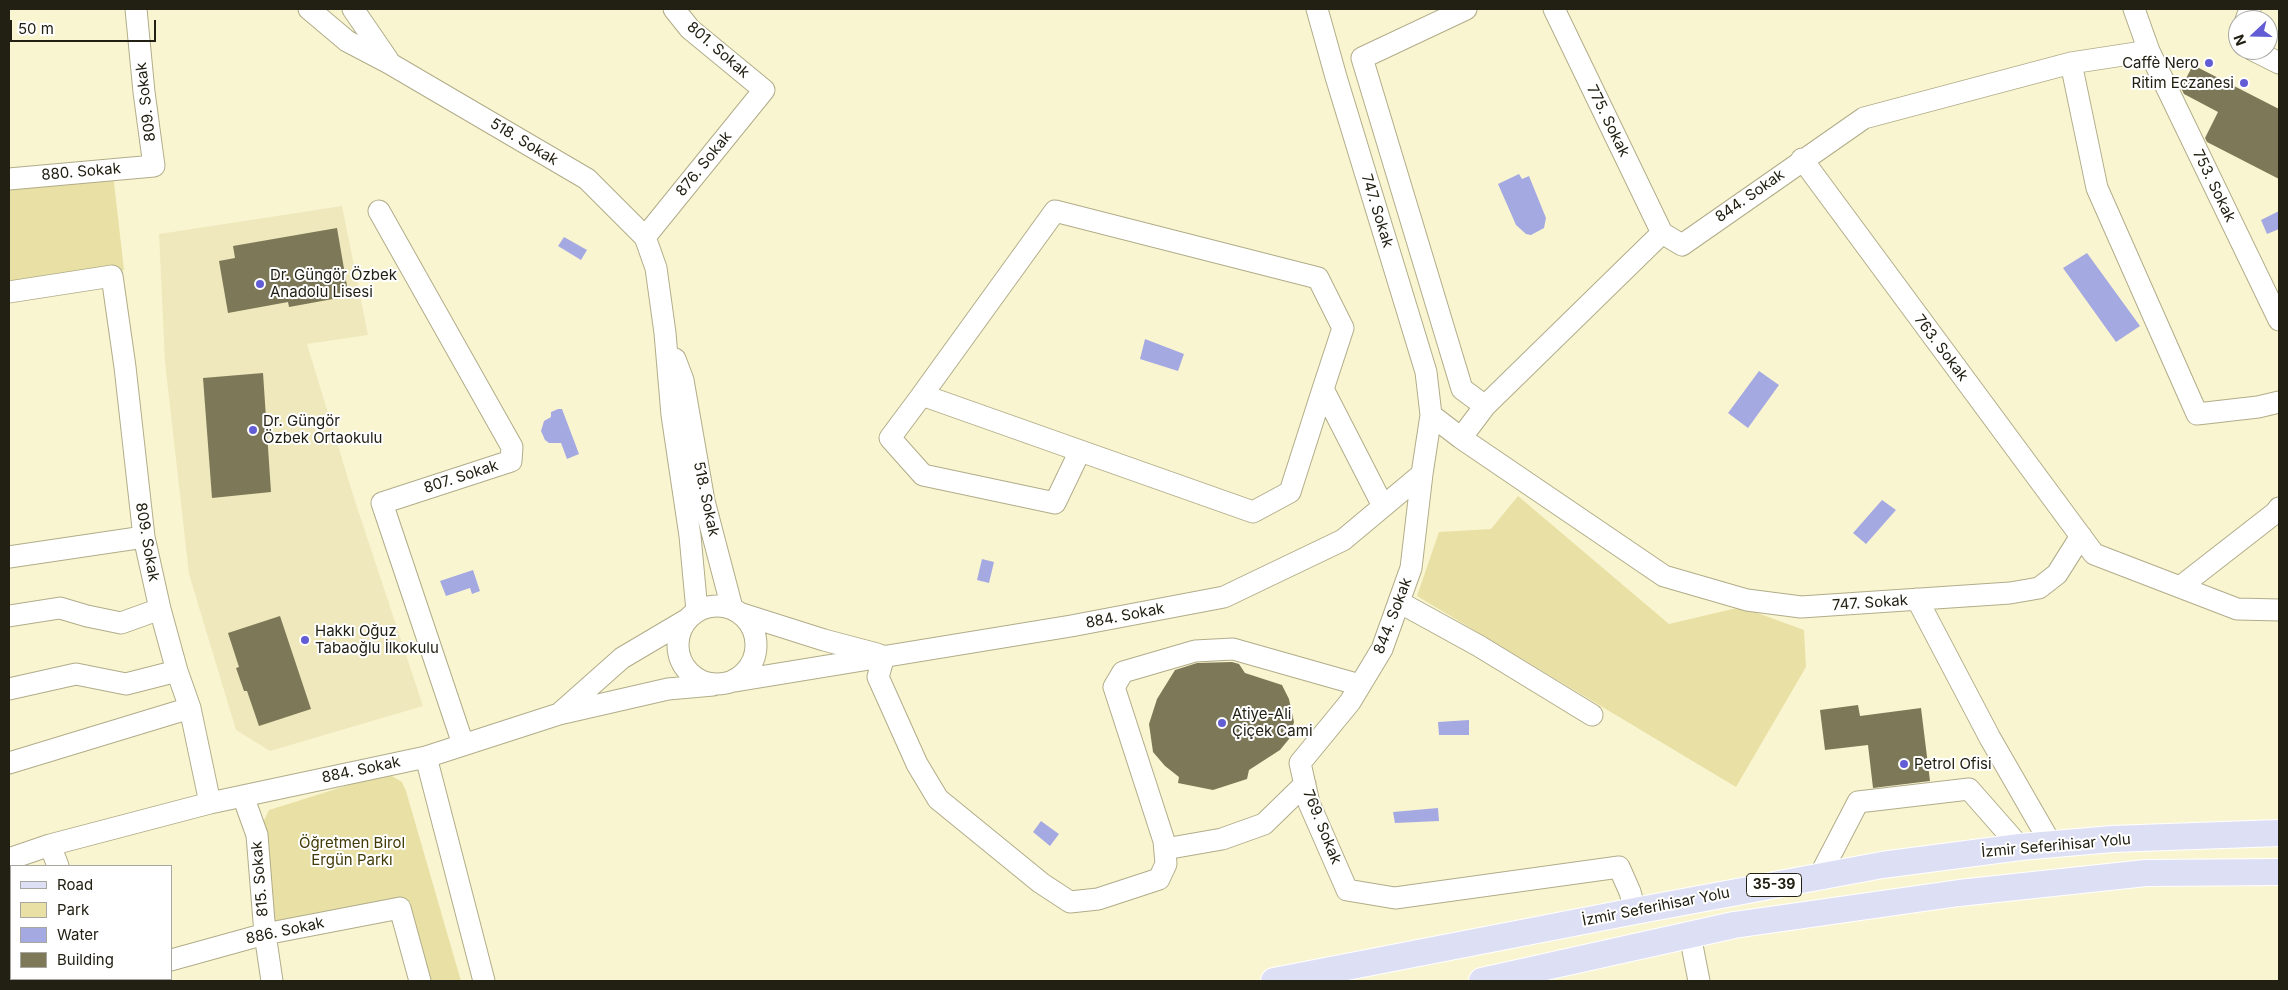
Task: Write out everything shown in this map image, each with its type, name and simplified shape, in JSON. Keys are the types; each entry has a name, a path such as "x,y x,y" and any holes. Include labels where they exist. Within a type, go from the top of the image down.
{"main road":[{"name":"İzmir Seferihisar Yolu","path":"1274,981 1882,865 2020,847 2112,839 2279,833"},
{"name":"35-39","path":"1482,981 1734,925 1959,893 2146,873 2279,872"}],"street":[{"name":"809. Sokak","path":"136,9 144,92 154,166"},
{"name":"518. Sokak","path":"310,9 347,41 389,63 587,180 645,237 656,268 665,333 672,415 690,536 693,615"},
{"path":"353,9 389,63"},
{"name":"801. Sokak","path":"674,9 690,29 764,90"},
{"name":"747. Sokak","path":"1317,9 1426,372 1431,415"},
{"path":"1466,9 1362,58 1462,389 1485,406"},
{"name":"775. Sokak","path":"1554,9 1662,233"},
{"name":"753. Sokak","path":"2134,9 2149,51 2279,320"},
{"name":"844. Sokak","path":"1662,233 1682,245 1802,159 1864,118 2071,63 2149,51"},
{"path":"2071,63 2097,188 2197,414 2258,407 2279,402"},
{"name":"876. Sokak","path":"645,237 764,90"},
{"name":"763. Sokak","path":"1802,159 2081,536"},
{"name":"880. Sokak","path":"9,179 154,166"},
{"name":"807. Sokak","path":"379,211 512,447 511,461 382,503 463,744"},
{"path":"922,395 1253,512 1290,492 1343,328 1318,278 1055,211 890,438 923,475 1055,503 1080,451"},
{"path":"1422,474 1431,415 1460,438 1485,406 1662,233"},
{"name":"809. Sokak","path":"9,292 112,276 125,367 144,537 160,609 177,672 190,708 210,803"},
{"name":"518. Sokak","path":"665,333 683,380 704,501 737,611"},
{"path":"1323,390 1384,506"},
{"name":"747. Sokak","path":"1460,438 1664,576 1746,600 1802,607 2010,593 2039,588 2057,574 2081,536"},
{"name":"844. Sokak","path":"1300,763 1350,702 1382,649 1411,568 1422,474"},
{"name":"884. Sokak","path":"734,681 1071,626 1224,597 1343,540 1422,474"},
{"path":"2180,587 2279,508"},
{"path":"2081,536 2094,554 2238,609 2279,610"},
{"path":"9,557 144,537"},
{"path":"1917,600 1990,738 2051,844"},
{"path":"1399,602 1479,646 1592,715"},
{"path":"559,714 622,658 708,607 720,606 824,640 884,656 878,677 917,764 938,799 1041,883 1070,902 1098,899 1159,879 1166,864 1165,849 1114,687 1123,672 1194,651 1233,649 1360,685"},
{"path":"9,616 60,608 86,616 121,623 160,609"},
{"path":"693,615 681,629 678,641 681,659 691,675 702,682 713,685 734,681 749,668 757,650 756,636 751,624 737,611"},
{"path":"9,689 76,674 126,684 177,672"},
{"name":"884. Sokak","path":"9,859 50,845 210,803 426,756 559,714 668,689 713,685"},
{"path":"9,763 190,708"},
{"path":"426,756 484,981"},
{"name":"769. Sokak","path":"1300,763 1309,803 1347,890 1395,898 1619,866 1630,892 1635,911"},
{"path":"1165,849 1222,839 1258,826 1273,816 1287,799 1305,784"},
{"path":"1819,877 1858,802 1969,789 2020,847"},
{"name":"815. Sokak","path":"243,796 257,835 265,934 272,981"},
{"path":"50,845 58,865"},
{"name":"886. Sokak","path":"172,960 265,934 400,908 420,981"},
{"path":"1690,935 1699,981"}],"shaded area":[{"path":"342,206 368,335 307,344 354,498 423,706 270,751 236,730 189,574 165,362 159,234"}],"green space":[{"path":"113,174 124,270 9,286 9,185"},
{"path":"1518,496 1669,624 1741,607 1804,630 1806,667 1736,787 1417,596 1439,532 1491,529"},
{"name":"Öğretmen Birol Ergün Parkı","path":"387,773 402,782 406,791 461,981 427,981 412,914 265,934 257,835 269,810"}],"water":[{"path":"1519,174 1522,179 1529,176 1546,218 1544,228 1531,235 1526,234 1516,225 1498,184"},
{"path":"2279,211 2279,229 2267,234 2261,220"},
{"path":"564,237 587,250 581,260 558,246"},
{"path":"2087,253 2140,326 2116,342 2063,268"},
{"path":"1145,339 1184,354 1178,371 1140,359"},
{"path":"1759,371 1779,385 1748,428 1728,413"},
{"path":"562,409 579,454 567,459 561,443 549,443 545,440 541,431 544,421 551,417 551,412"},
{"path":"1882,500 1896,510 1866,544 1853,533"},
{"path":"982,559 994,562 989,583 977,580"},
{"path":"473,570 480,591 472,594 470,588 446,596 440,581"},
{"path":"1469,720 1469,735 1439,735 1438,722"},
{"path":"1438,808 1439,821 1395,823 1393,812"},
{"path":"1041,821 1059,834 1050,846 1033,832"}],"building":[{"path":"2193,65 2279,109 2279,179 2207,142 2205,138 2218,112 2184,94 2181,88"},
{"name":"Dr. Güngör Özbek Anadolu Lisesi","path":"337,228 348,292 332,294 333,299 289,307 288,302 228,313 219,261 235,258 233,246"},
{"name":"Dr. Güngör Özbek Ortaokulu","path":"263,373 271,492 212,498 203,378"},
{"name":"Hakkı Oğuz Tabaoğlu İlkokulu","path":"280,616 311,709 259,726 247,691 244,691 236,668 239,667 228,633"},
{"name":"Atiye-Ali Çiçek Cami","path":"1232,662 1239,664 1245,673 1282,685 1289,699 1294,722 1289,739 1280,750 1249,770 1247,779 1213,790 1178,783 1179,777 1165,766 1153,752 1149,724 1157,699 1175,670 1197,663"},
{"path":"1858,705 1860,716 1921,708 1930,781 1873,788 1868,745 1825,750 1820,710"}],"place":[{"name":"Caffè Nero","path":"2209,63"},
{"name":"Ritim Eczanesi","path":"2244,83"},
{"name":"Dr. Güngör Özbek Anadolu Lisesi","path":"260,284"},
{"name":"Dr. Güngör Özbek Ortaokulu","path":"253,430"},
{"name":"Hakkı Oğuz Tabaoğlu İlkokulu","path":"305,640"},
{"name":"Atiye-Ali Çiçek Cami","path":"1222,723"},
{"name":"Petrol Ofisi","path":"1904,764"}]}
